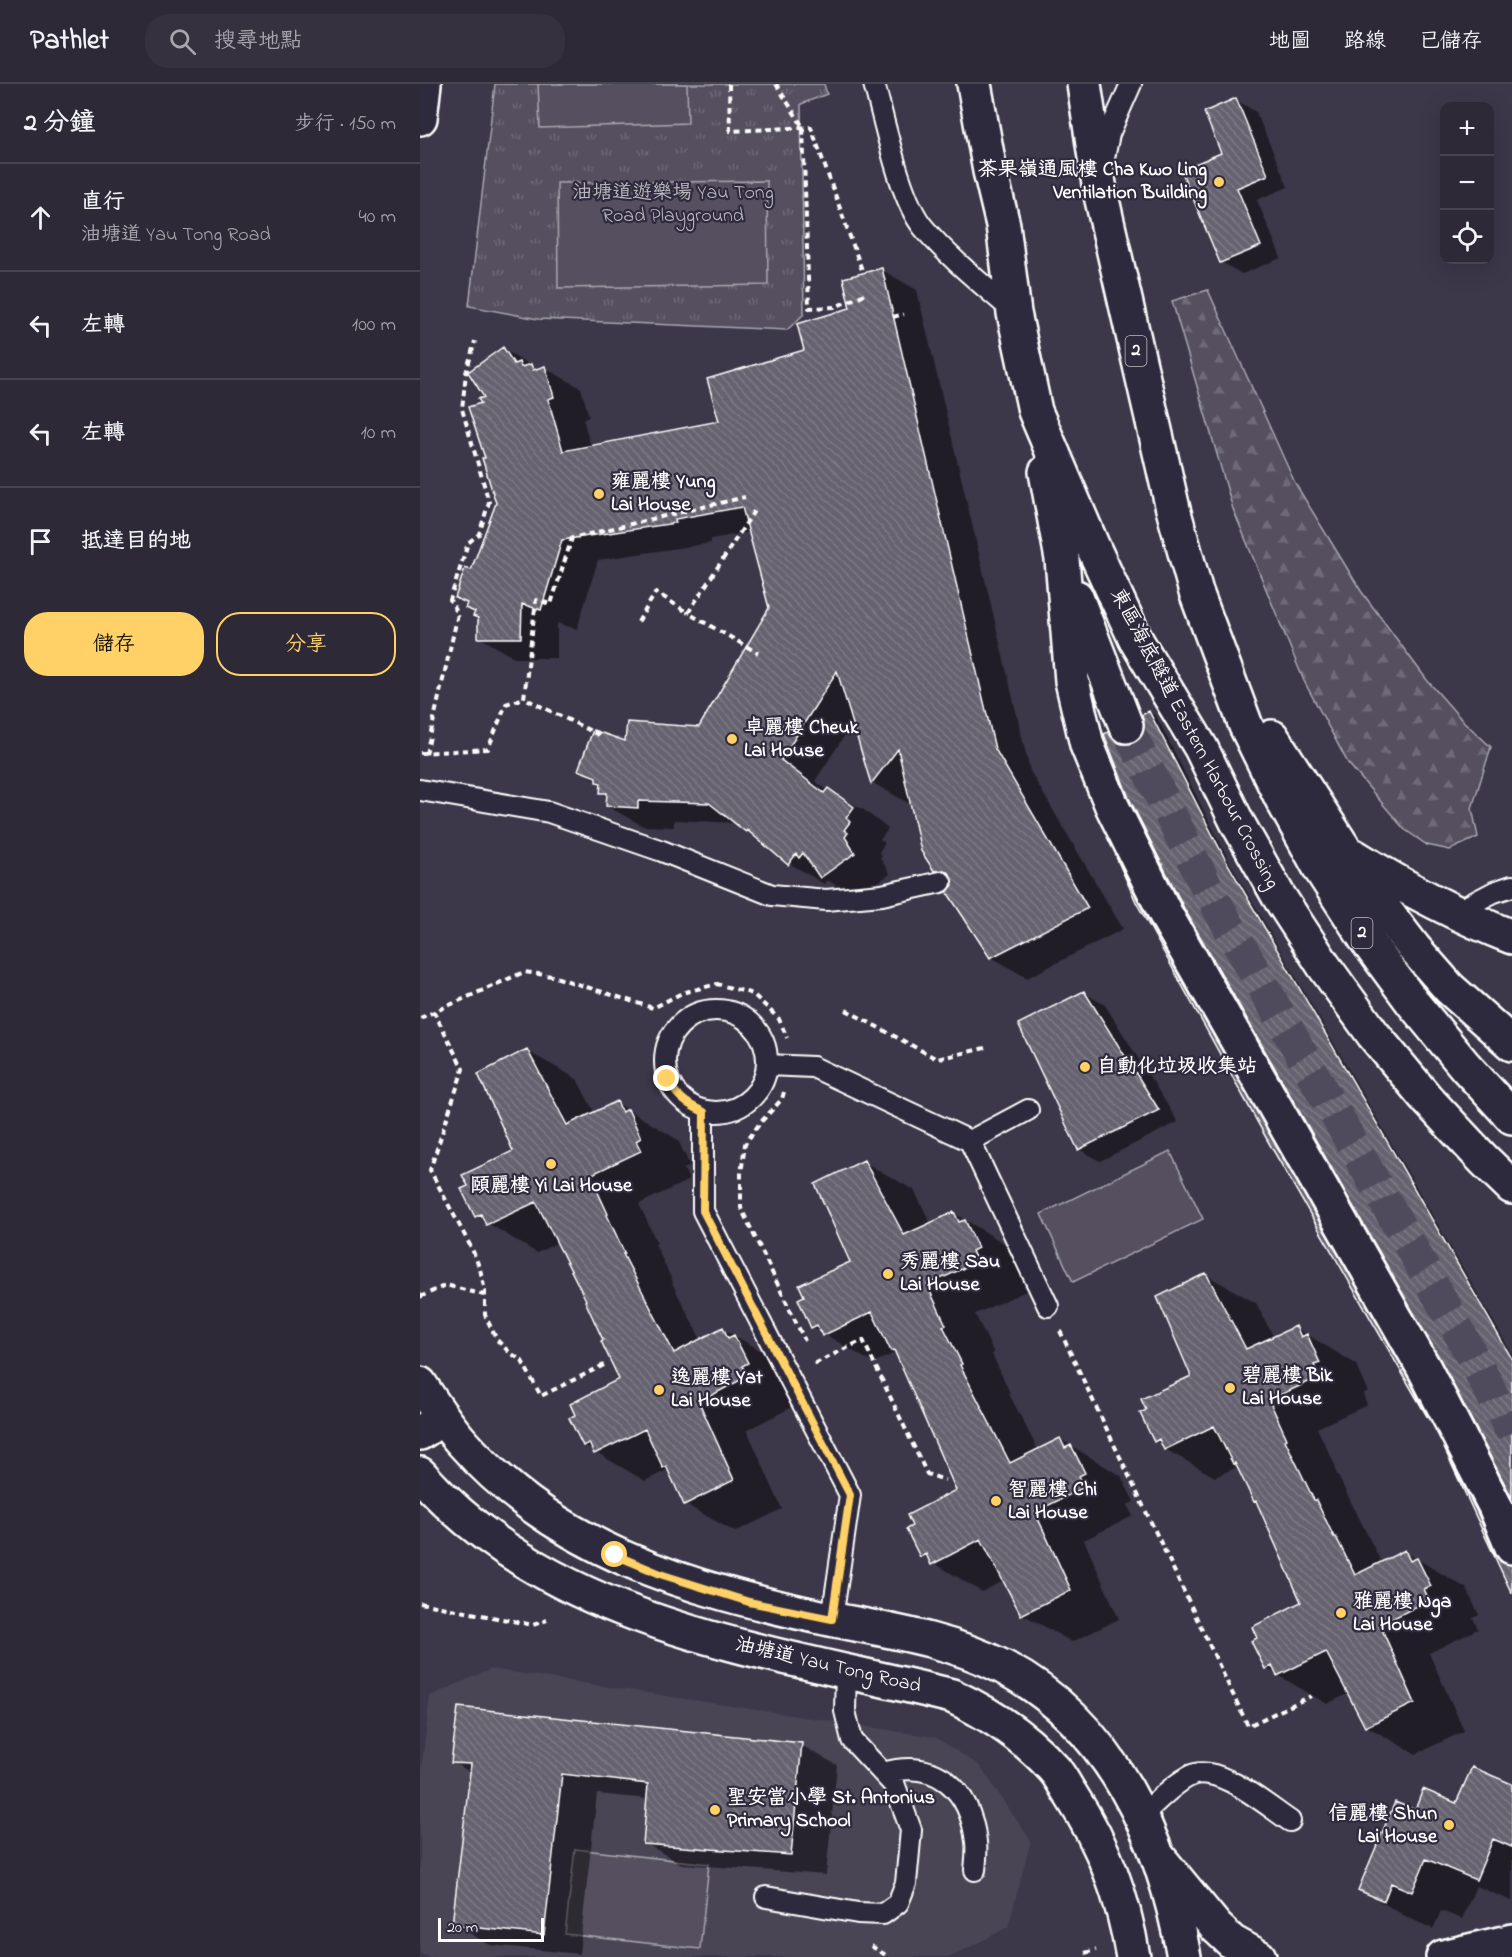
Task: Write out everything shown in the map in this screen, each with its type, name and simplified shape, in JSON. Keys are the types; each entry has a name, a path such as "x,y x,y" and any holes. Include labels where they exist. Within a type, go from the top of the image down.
{"main road":[{"path":"420,118 423,84"},
{"name":"東區海底隧道 Eastern Harbour Crossing","path":"974,84 990,171 1003,225 1014,313 1035,411 1092,545 1136,640 1201,748 1237,822 1278,895 1324,966 1373,1034 1427,1099 1484,1161 1512,1187"},
{"name":"2","path":"1084,84 1100,191 1173,509 1196,592 1246,726 1321,870 1365,938 1465,1066 1512,1117"},
{"path":"1035,411 1062,559 1072,681 1087,745 1112,806 1167,917 1425,1370 1495,1506 1512,1547"},
{"path":"1173,509 1252,697 1276,745 1378,901 1414,948 1449,988 1512,1044"},
{"path":"1062,559 1126,726"},
{"path":"1347,851 1402,886 1454,913 1512,937"},
{"path":"420,1384 431,1426 462,1443 522,1499 561,1526 615,1555 663,1575 749,1602 961,1650 1003,1667 1040,1691 1069,1714 1095,1743 1142,1815 1160,1859 1184,1957"},
{"name":"油塘道 Yau Tong Road","path":"420,1474 454,1508 500,1544 539,1569 587,1593 644,1617 707,1637 952,1696 982,1710 1010,1728 1054,1769 1091,1825 1112,1875 1123,1910 1133,1957"},
{"path":"1160,1859 1216,1927 1232,1942 1259,1957"},
{"path":"1443,1957 1512,1941"}],"lane":[{"path":"874,84 905,194 922,226 951,256 1014,313"},
{"path":"1100,191 1103,157 1109,134 1131,84"},
{"path":"420,790 549,812 662,851 772,895 826,900 882,895 941,882"},
{"path":"1454,913 1494,892 1512,886"},
{"path":"717,1009 734,1012 748,1020 759,1033 766,1048 767,1065 763,1083 753,1097 739,1108 722,1113 704,1112 688,1105 675,1094 667,1079 664,1063 666,1046 674,1031 686,1019 700,1012 717,1009"},
{"path":"767,1065 813,1067 970,1142 1048,1306"},
{"path":"970,1142 1028,1110"},
{"path":"704,1112 703,1211 850,1495 832,1619"},
{"path":"765,1897 858,1913 883,1914 898,1903 906,1883 911,1830 895,1786 852,1740 845,1711 846,1671"},
{"path":"883,1773 900,1768 928,1771 954,1785 970,1812 977,1843 975,1870"},
{"path":"1142,1815 1189,1775 1207,1772 1230,1780 1290,1821"}],"path":[{"path":"729,84 730,131 811,127 863,273"},
{"path":"776,84 803,127 809,308 835,307 865,294"},
{"path":"893,317 904,314"},
{"path":"426,754 458,614 450,600 468,543 479,534 489,502 462,409 466,373 475,341"},
{"path":"524,698 536,600 551,604 572,538 745,497"},
{"path":"688,613 754,511"},
{"path":"638,622 656,592 758,653"},
{"path":"420,753 488,749 506,704 524,698 599,735"},
{"path":"420,1018 524,972 552,976 653,1008 682,993 717,984 753,994 769,1007 779,1019 789,1042 791,1067 782,1099 745,1144 741,1174 741,1208 806,1342"},
{"path":"846,1010 937,1059 985,1048"},
{"path":"434,1012 462,1069 430,1170 472,1249 480,1269 485,1295 485,1316 497,1340 522,1360 541,1396 604,1365"},
{"path":"420,1294 447,1285 485,1295"},
{"path":"1048,1306 1248,1726 1311,1696"},
{"path":"811,1353 816,1363 863,1340 927,1474 945,1480"},
{"path":"420,1603 533,1625 547,1620"},
{"path":"871,1946 889,1957"}],"shaded area":[{"name":"聖安當小學 St. Antonius Primary School","path":"491,1669 935,1737 980,1766 1031,1841 1008,1927 951,1957 429,1957 420,1954 420,1779 430,1696"}],"green space":[{"name":"油塘道遊樂場 Yau Tong Road Playground","path":"495,84 824,84 827,94 801,104 804,314 787,330 538,319 469,306"},
{"path":"538,84 687,84 688,123 540,128"},
{"path":"767,181 768,285 558,288 557,183"},
{"path":"1208,290 1295,483 1361,591 1427,680 1462,720 1491,747 1472,808 1478,837 1450,850 1427,845 1404,829 1348,763 1304,681 1233,509 1172,301"},
{"path":"1170,1151 1203,1219 1073,1282 1041,1214"},
{"path":"575,1849 709,1864 700,1949 565,1934"}],"building":[{"name":"茶果嶺通風樓 Cha Kwo Ling Ventilation Building","path":"1236,98 1268,175 1237,188 1261,246 1220,263 1181,170 1221,153 1204,112"},
{"path":"882,268 995,749 1088,908 990,958 947,892 953,885 950,874 944,870 934,871 921,851 898,749 871,784 837,671 781,760 824,793 828,788 854,807 846,818 850,822 844,830 848,833 845,837 855,853 820,878 803,853 799,858 796,854 788,865 747,830 746,832 709,803 638,801 638,808 606,806 607,793 600,793 601,783 596,782 596,777 578,770 593,730 625,741 627,722 699,727 769,608 742,507 675,519 676,523 562,540 541,610 522,604 521,638 478,638 478,618 473,616 475,612 465,608 467,603 455,598 465,568 471,570 496,503 482,458 485,458 468,407 481,403 478,399 484,397 468,372 503,347 514,364 519,362 521,367 531,364 533,370 545,366 554,397 548,399 563,451 719,421 707,379 804,350 797,324 850,308 843,278"},
{"path":"1149,711 1224,857 1512,1359 1512,1498 1441,1361 1184,908 1129,798 1104,734 1108,732 1114,740 1123,744 1133,743 1140,738 1144,729 1142,715"},
{"path":"1116,857 1151,926 1409,1379 1428,1418 1269,1143 1136,902"},
{"name":"自動化垃圾收集站","path":"1084,991 1159,1110 1078,1150 1018,1024"},
{"path":"527,1049 567,1125 617,1101 622,1112 628,1109 641,1138 636,1141 641,1151 590,1175 625,1254 623,1254 674,1353 723,1327 728,1338 734,1335 748,1363 742,1366 748,1376 699,1402 734,1480 684,1505 645,1429 594,1454 589,1443 583,1446 569,1418 575,1415 570,1404 619,1379 601,1341 603,1340 586,1300 536,1202 486,1225 481,1214 475,1217 461,1189 468,1186 462,1175 513,1151 478,1074"},
{"path":"864,1160 904,1235 954,1212 959,1222 965,1220 978,1248 972,1251 977,1262 927,1285 946,1325 943,1326 962,1364 960,1365 1010,1463 1060,1438 1065,1448 1071,1445 1085,1473 1079,1476 1085,1487 1035,1512 1071,1590 1021,1615 981,1539 931,1565 926,1554 920,1557 906,1529 912,1526 907,1515 956,1490 894,1350 891,1351 872,1312 822,1336 817,1325 811,1328 798,1299 804,1296 799,1285 850,1262 815,1184"},
{"path":"1206,1273 1246,1349 1296,1326 1301,1337 1307,1334 1320,1363 1314,1365 1319,1377 1269,1400 1287,1439 1285,1440 1314,1500 1355,1575 1405,1550 1410,1561 1417,1558 1431,1586 1424,1589 1429,1600 1380,1625 1415,1703 1365,1727 1326,1652 1277,1676 1272,1666 1265,1669 1251,1641 1257,1638 1252,1627 1301,1602 1256,1501 1254,1502 1214,1426 1164,1450 1159,1439 1154,1442 1140,1413 1146,1410 1141,1399 1191,1376 1157,1297"},
{"path":"1444,1448 1478,1514 1495,1554 1501,1562 1512,1565 1512,1594"},
{"path":"458,1707 802,1743 791,1855 643,1844 648,1784 562,1774 544,1935 452,1925 471,1764 451,1763"},
{"name":"信麗樓 Shun Lai House","path":"1472,1767 1512,1784 1512,1847 1493,1839 1476,1880 1426,1859 1412,1892 1391,1883 1384,1901 1358,1890 1395,1802 1415,1810 1423,1789 1456,1803"}],"tunnel":[{"path":"1126,726 1207,888 1457,1328 1512,1432"}],"place":[{"name":"茶果嶺通風樓 Cha Kwo Ling Ventilation Building","path":"1219,182"},
{"name":"雍麗樓 Yung Lai House","path":"599,494"},
{"name":"卓麗樓 Cheuk Lai House","path":"732,739"},
{"name":"自動化垃圾收集站","path":"1085,1067"},
{"name":"頤麗樓 Yi Lai House","path":"551,1164"},
{"name":"秀麗樓 Sau Lai House","path":"888,1274"},
{"name":"碧麗樓 Bik Lai House","path":"1230,1388"},
{"name":"逸麗樓 Yat Lai House","path":"659,1390"},
{"name":"智麗樓 Chi Lai House","path":"996,1501"},
{"name":"雅麗樓 Nga Lai House","path":"1341,1613"},
{"name":"聖安當小學 St. Antonius Primary School","path":"715,1810"},
{"name":"信麗樓 Shun Lai House","path":"1449,1825"}],"route":[{"path":"615,1555 663,1575 749,1602 832,1619 850,1495 703,1211 704,1112 688,1105 675,1094 667,1079"}]}
